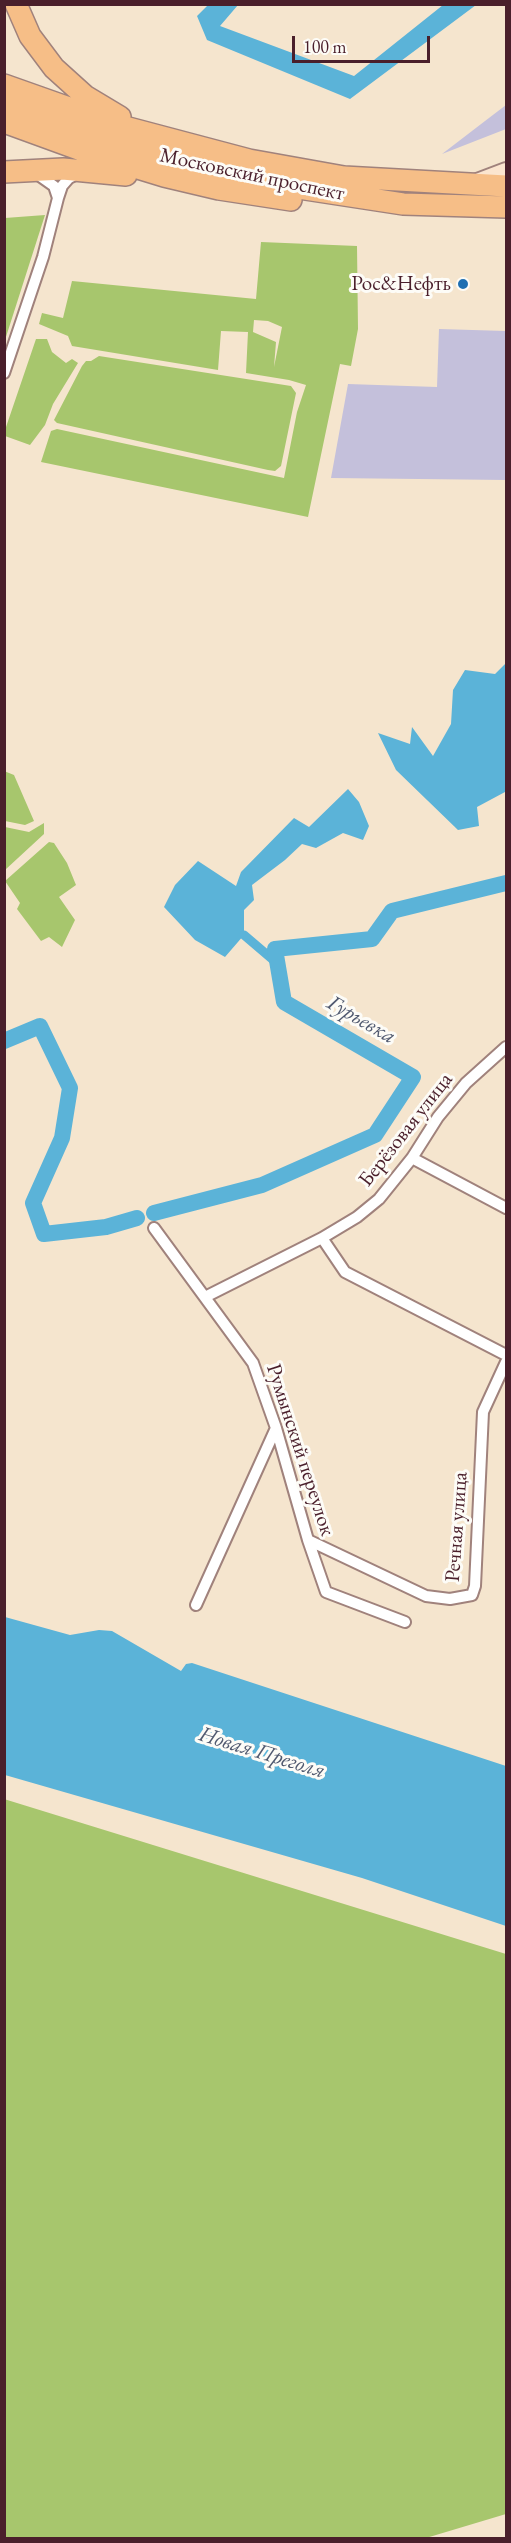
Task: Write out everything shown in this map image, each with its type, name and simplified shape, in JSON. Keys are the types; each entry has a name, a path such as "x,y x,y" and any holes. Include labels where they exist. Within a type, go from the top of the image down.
{"highway":[{"path":"16,4 40,51 68,82 104,108 180,144"},
{"name":"Московский проспект","path":"4,85 117,125 180,144 249,160 344,177 507,186"},
{"name":"Московский проспект","path":"4,103 95,137 186,164 279,185 403,204 507,207"},
{"path":"4,122 92,154 186,181 271,198 346,204 403,204"},
{"path":"13,171 98,171 186,181"}],"main road":[{"path":"470,185 507,171"}],"street":[{"path":"13,171 46,178 54,186 58,198"},
{"path":"4,373 46,248 62,186 69,178 78,174 98,171"},
{"name":"Берёзовая улица","path":"205,1297 322,1238 357,1217 379,1199 412,1158 438,1117 466,1083 507,1047"},
{"path":"412,1158 507,1208"},
{"name":"Румынский переулок","path":"154,1228 253,1362 276,1428 308,1540 326,1592 405,1622"},
{"path":"322,1238 345,1272 507,1355"},
{"name":"Речная улица","path":"308,1540 426,1596 450,1599 472,1595 475,1586 483,1412 507,1362"},
{"path":"196,1605 276,1428"}],"shaded area":[{"path":"506,105 506,129 442,154 485,121"},
{"path":"439,329 506,331 506,480 331,478 348,384 437,387"}],"green space":[{"path":"45,215 5,340 5,218"},
{"path":"261,242 357,246 358,329 351,366 340,364 308,517 41,462 51,431 57,429 284,478 297,412 306,385 246,373 248,332 221,331 218,370 72,346 68,336 39,324 42,313 63,318 72,281 256,299","holes":["254,320 268,321 282,327 274,367 276,342 253,332"]},
{"path":"36,339 47,339 52,352 66,363 72,359 78,363 53,404 45,425 30,445 5,436 5,430"},
{"path":"99,356 291,386 296,393 281,466 275,471 268,470 57,423 54,420 82,366 86,361"},
{"path":"4,771 14,775 34,821 25,825 5,821"},
{"path":"44,823 44,834 5,870 5,827 29,832"},
{"path":"49,842 54,843 67,863 76,885 59,897 75,920 62,947 49,937 41,941 17,909 20,903 5,881"},
{"path":"4,1799 506,1954 506,2514 426,2538 5,2538"}],"water":[{"path":"208,5 238,5 220,26 354,76 443,5 476,5 350,99 207,40 197,16"},
{"path":"506,663 505,792 477,807 479,826 458,830 396,770 378,733 410,744 412,727 433,756 451,724 453,690 465,670 495,674"},
{"path":"348,789 359,802 369,826 363,840 343,833 316,848 302,844 252,885 254,900 244,910 244,935 225,957 195,940 164,907 175,885 198,861 236,886 241,872 294,818 309,827"},
{"name":"Новая Преголя","path":"5,1617 70,1635 99,1630 112,1631 181,1671 186,1664 192,1663 506,1766 506,1926 362,1878 5,1775"}],"waterway":[{"name":"Гурьевка","path":"154,1213 262,1185 375,1135 413,1077 284,1002 275,949 372,939 392,911 506,883"},
{"path":"244,935 278,964"},
{"name":"Гурьевка","path":"4,1041 40,1026 70,1088 62,1138 33,1203 44,1234 106,1227 137,1218"}],"place":[{"name":"Рос&Нефть","path":"463,284"}]}
